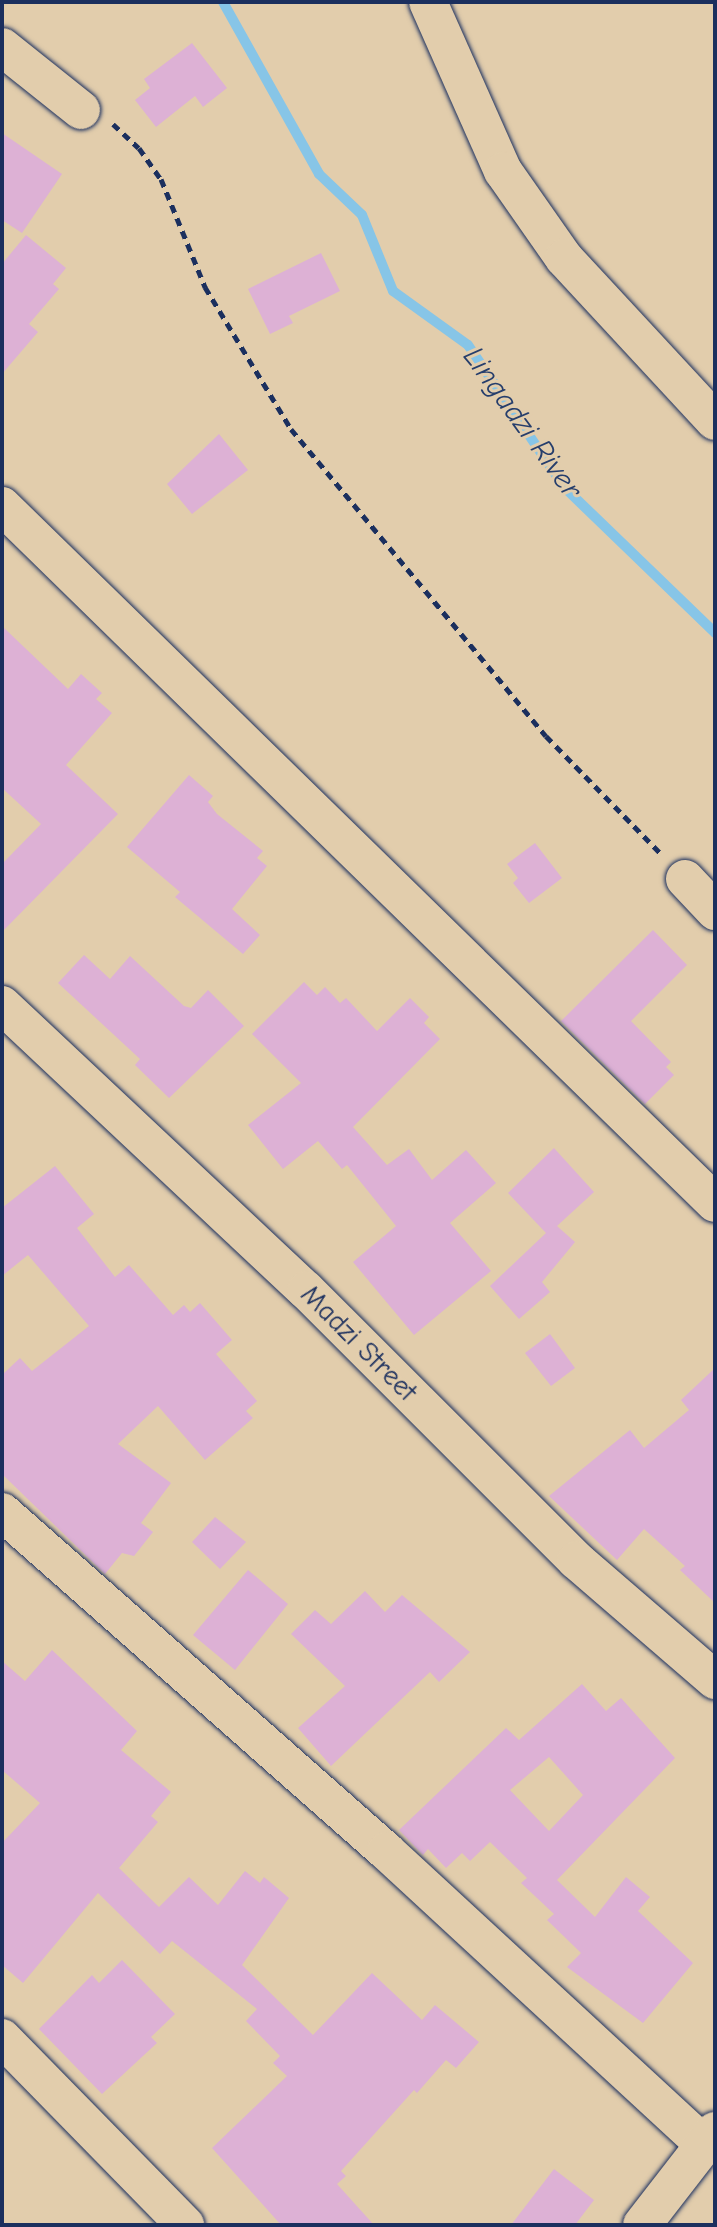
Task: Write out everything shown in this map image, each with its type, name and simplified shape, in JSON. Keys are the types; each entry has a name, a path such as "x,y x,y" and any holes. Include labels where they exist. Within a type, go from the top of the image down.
{"street":[{"path":"428,2 503,171 564,258 715,421"},
{"path":"2,47 81,110"},
{"path":"2,506 715,1203"},
{"path":"685,879 715,911"},
{"name":"Madzi Street","path":"2,1005 306,1290 576,1560 715,1680"},
{"path":"2,1512 709,2138 642,2225"},
{"path":"2,2038 185,2225"}],"path":[{"path":"81,110 110,122 139,148 161,179 205,287 291,429 341,494 546,736 685,879"}],"building":[{"path":"192,43 227,88 203,107 195,96 156,127 135,100 150,88 144,79"},
{"path":"2,133 62,174 22,233 2,220"},
{"path":"26,235 66,268 53,284 59,289 29,324 38,332 2,374 2,264"},
{"path":"321,253 340,291 289,316 293,323 270,334 248,289"},
{"path":"219,434 248,470 192,514 167,484"},
{"path":"2,626 68,689 81,674 102,693 96,699 112,713 66,765 118,814 2,932 2,864 41,824 2,788"},
{"path":"189,775 213,796 208,802 217,814 263,851 257,858 267,866 232,909 260,935 243,954 175,897 180,892 127,847"},
{"path":"535,843 562,878 529,903 513,883 518,878 507,864"},
{"path":"653,930 687,965 631,1021 671,1062 666,1067 674,1075 645,1104 561,1021"},
{"path":"84,955 110,979 130,956 184,1006 191,1008 208,990 244,1026 169,1098 135,1065 140,1059 58,983"},
{"path":"304,982 317,995 325,987 340,1003 346,998 377,1031 410,998 429,1017 424,1023 440,1039 353,1127 387,1165 409,1149 432,1180 466,1150 496,1183 450,1223 491,1271 414,1335 353,1262 396,1226 347,1165 342,1169 318,1141 283,1169 248,1125 301,1083 252,1034"},
{"path":"554,1148 594,1192 557,1226 575,1242 542,1282 550,1292 519,1319 490,1286 546,1233 508,1193"},
{"path":"55,1166 94,1214 77,1228 115,1277 129,1265 173,1315 184,1305 190,1312 200,1303 232,1340 216,1354 257,1401 246,1411 253,1418 205,1460 158,1406 118,1444 171,1483 141,1523 153,1532 134,1556 122,1553 105,1574 2,1474 2,1375 20,1358 32,1371 89,1326 28,1255 2,1276 2,1208"},
{"path":"550,1334 575,1368 551,1386 525,1353"},
{"path":"715,1368 715,1603 680,1570 685,1566 644,1529 617,1560 549,1496 630,1430 644,1448 689,1410 681,1400"},
{"path":"215,1517 246,1542 220,1569 192,1542"},
{"path":"248,1570 288,1604 235,1670 193,1635"},
{"path":"365,1591 385,1612 402,1595 470,1652 439,1682 430,1672 331,1766 298,1728 345,1686 291,1634 315,1610 331,1624"},
{"path":"52,1650 137,1731 121,1750 171,1792 151,1816 158,1822 119,1868 159,1907 189,1877 218,1905 245,1871 260,1883 264,1877 289,1898 242,1965 313,2035 372,1973 422,2020 435,2005 479,2042 456,2068 446,2060 417,2093 414,2090 341,2171 346,2176 337,2184 374,2225 281,2225 212,2148 287,2076 273,2063 280,2056 246,2021 257,2009 172,1941 160,1954 98,1893 23,1983 2,1965 2,1843 40,1803 2,1770 2,1661 25,1681"},
{"path":"582,1684 606,1711 621,1698 675,1758 557,1880 595,1917 626,1877 650,1897 638,1911 693,1963 643,2023 567,1967 581,1953 547,1920 554,1914 521,1883 527,1878 490,1842 470,1861 462,1853 446,1868 428,1849 423,1855 399,1830 506,1728 519,1740","holes":["549,1757 583,1795 549,1831 510,1790"]},
{"path":"122,1960 175,2014 151,2037 157,2043 102,2094 39,2029 92,1975 99,1983"},
{"path":"554,2169 594,2200 575,2225 511,2225"}],"waterway":[{"name":"Lingadzi River","path":"223,2 319,174 362,215 393,291 468,345 565,488 715,633"}]}
